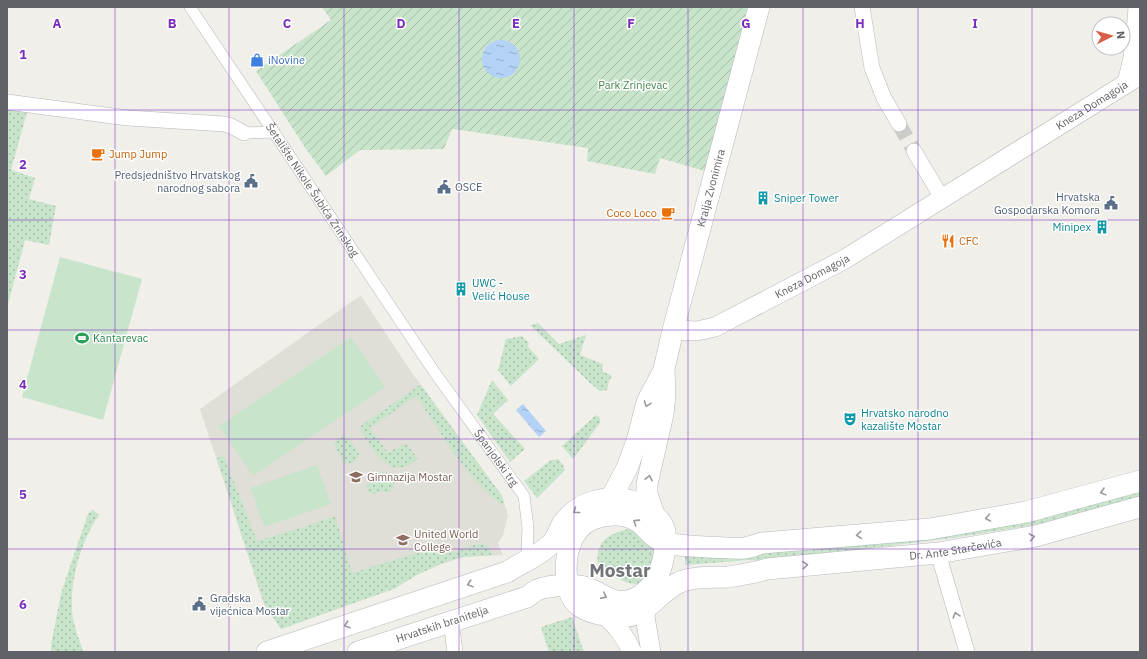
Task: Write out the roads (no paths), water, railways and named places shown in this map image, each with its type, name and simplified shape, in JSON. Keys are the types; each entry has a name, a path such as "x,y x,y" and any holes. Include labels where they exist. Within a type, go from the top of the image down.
{"main road":[{"name":"Kralja Zvonimira","path":"601,516 612,498 632,455 647,402 664,369 759,7"},
{"name":"Kralja Zvonimira","path":"661,528 647,494 649,475 663,414 665,394 664,369"},
{"path":"507,572 543,551 551,543 572,513 590,502 612,498 628,499 638,503 661,528 686,546 746,548 762,543 930,529 1026,512 1140,481"},
{"name":"Dr. Ante Starčevića","path":"766,569 752,564 714,565 672,570 654,581 636,598 622,601 609,599 580,586 570,593 578,605 584,609 605,615 625,617 646,610 672,586 681,581 695,578 751,574 766,569 938,553 1036,536 1140,507"},
{"path":"266,652 507,572 532,569 554,559 569,546 579,530 585,524 592,519 601,516 617,515 632,519 639,522 649,534 661,528"},
{"path":"654,581 662,566 661,528"},
{"path":"569,546 565,563 570,593"},
{"name":"Hrvatskih branitelja","path":"358,652 527,597 538,590 570,593"}],"street":[{"name":"Šetalište Nikole Šubića Zrinskog","path":"190,7 435,373"},
{"path":"862,7 872,68 884,98 899,124"},
{"path":"1133,79 1138,12"},
{"name":"Kneza Domagoja","path":"673,330 707,330 726,322 845,259 1133,79"},
{"path":"7,102 128,118 224,124 244,133 274,132"},
{"path":"914,151 942,198"},
{"name":"Španjolski trg","path":"435,373 524,496 528,528 527,553"},
{"path":"938,553 967,652"},
{"path":"651,652 646,627 646,610 654,581"},
{"path":"605,615 624,636 632,652"},
{"path":"451,621 455,652"}],"water":[{"path":"497,40 505,40 517,49 520,59 517,69 511,75 505,78 497,78 485,69 482,63 482,55 491,43"},
{"path":"523,404 546,431 539,437 516,410"}],"tunnel":[{"path":"899,124 914,151"}],"place":[{"name":"iNovine","path":"257,60"},
{"name":"Jump Jump","path":"98,154"},
{"name":"Predsjedništvo Hrvatskog narodnog sabora","path":"251,181"},
{"name":"OSCE","path":"444,187"},
{"name":"Sniper Tower","path":"763,198"},
{"name":"Hrvatska Gospodarska Komora","path":"1111,203"},
{"name":"Coco Loco","path":"668,213"},
{"name":"Minipex","path":"1102,227"},
{"name":"CFC","path":"948,241"},
{"name":"UWC - Velić House","path":"461,289"},
{"name":"Kantarevac","path":"82,338"},
{"name":"Hrvatsko narodno kazalište Mostar","path":"850,419"},
{"name":"Gimnazija Mostar","path":"356,477"},
{"name":"United World College","path":"403,540"},
{"name":"Gradska vijećnica Mostar","path":"199,604"}],"district":[{"name":"Mostar","path":"620,570"}],"park label":[{"name":"Park Zrinjevac","path":"633,85"}]}
